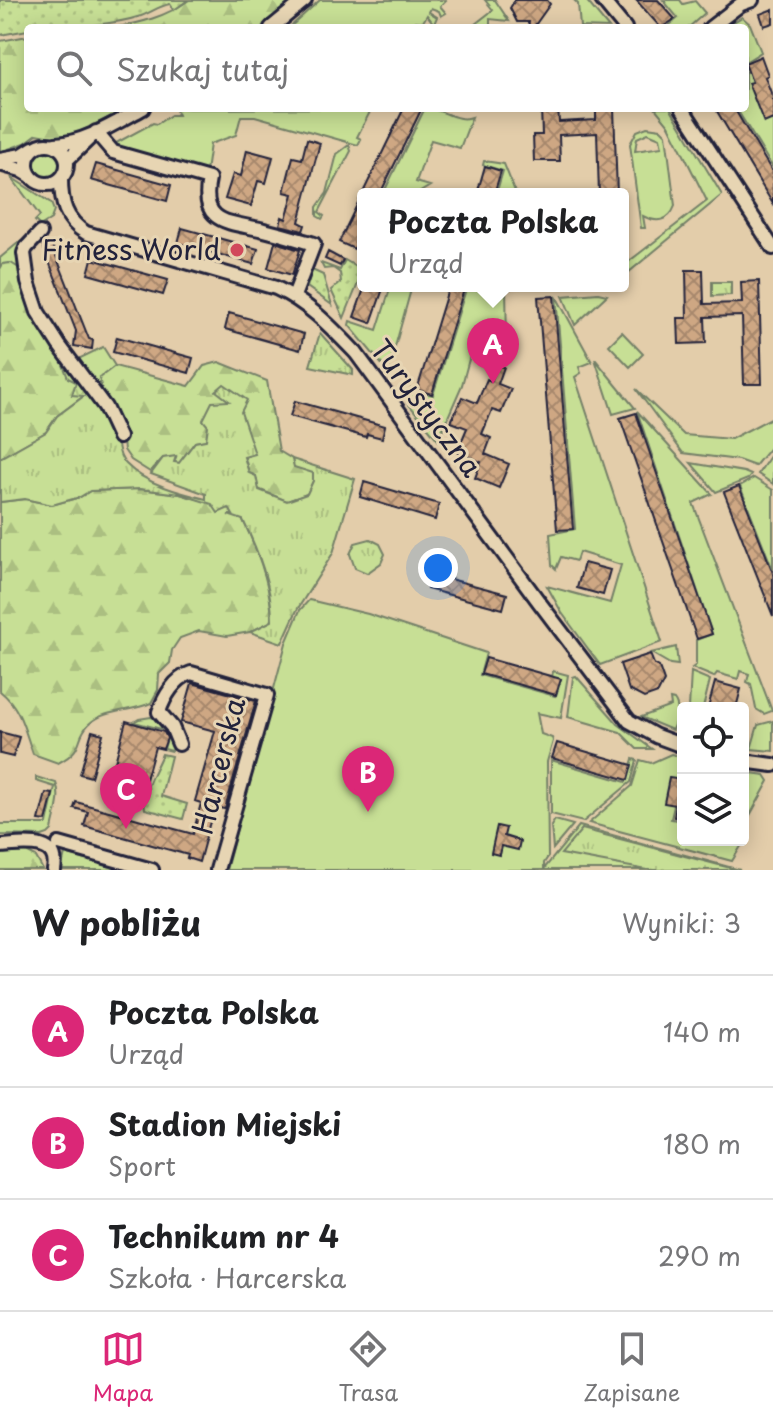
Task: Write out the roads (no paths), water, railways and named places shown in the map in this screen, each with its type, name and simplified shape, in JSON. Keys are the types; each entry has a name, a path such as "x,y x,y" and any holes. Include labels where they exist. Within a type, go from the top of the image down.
{"street":[{"path":"276,24 305,0"},
{"path":"602,0 622,24"},
{"path":"715,24 741,4 752,0"},
{"path":"0,162 48,143 63,144 96,132 135,112"},
{"path":"685,112 773,248"},
{"path":"68,159 96,132"},
{"path":"96,132 113,152 209,179 206,191 208,207 216,218 314,244 294,296"},
{"path":"36,147 28,157 28,170 37,180 55,183 61,179 68,159 55,144"},
{"name":"Turystyczna","path":"0,162 37,180 61,199 66,213 77,227 95,237 276,288 294,296 321,317 356,353 629,721 677,744"},
{"path":"61,179 61,199"},
{"path":"40,233 24,253 28,282 38,312 105,407 119,437"},
{"name":"Harcerska","path":"179,744 172,727 159,712 175,684 184,675 191,673 267,695 217,870"},
{"path":"749,762 773,765"},
{"path":"0,846 35,844 46,847 52,852 54,870"},
{"path":"59,844 152,870"}],"place":[{"name":"Fitness World","path":"237,250"},
{"name":"Poczta Polska","path":"493,384"},
{"name":"Stadion Miejski","path":"368,812"},
{"name":"Technikum nr 4","path":"126,829"}]}
